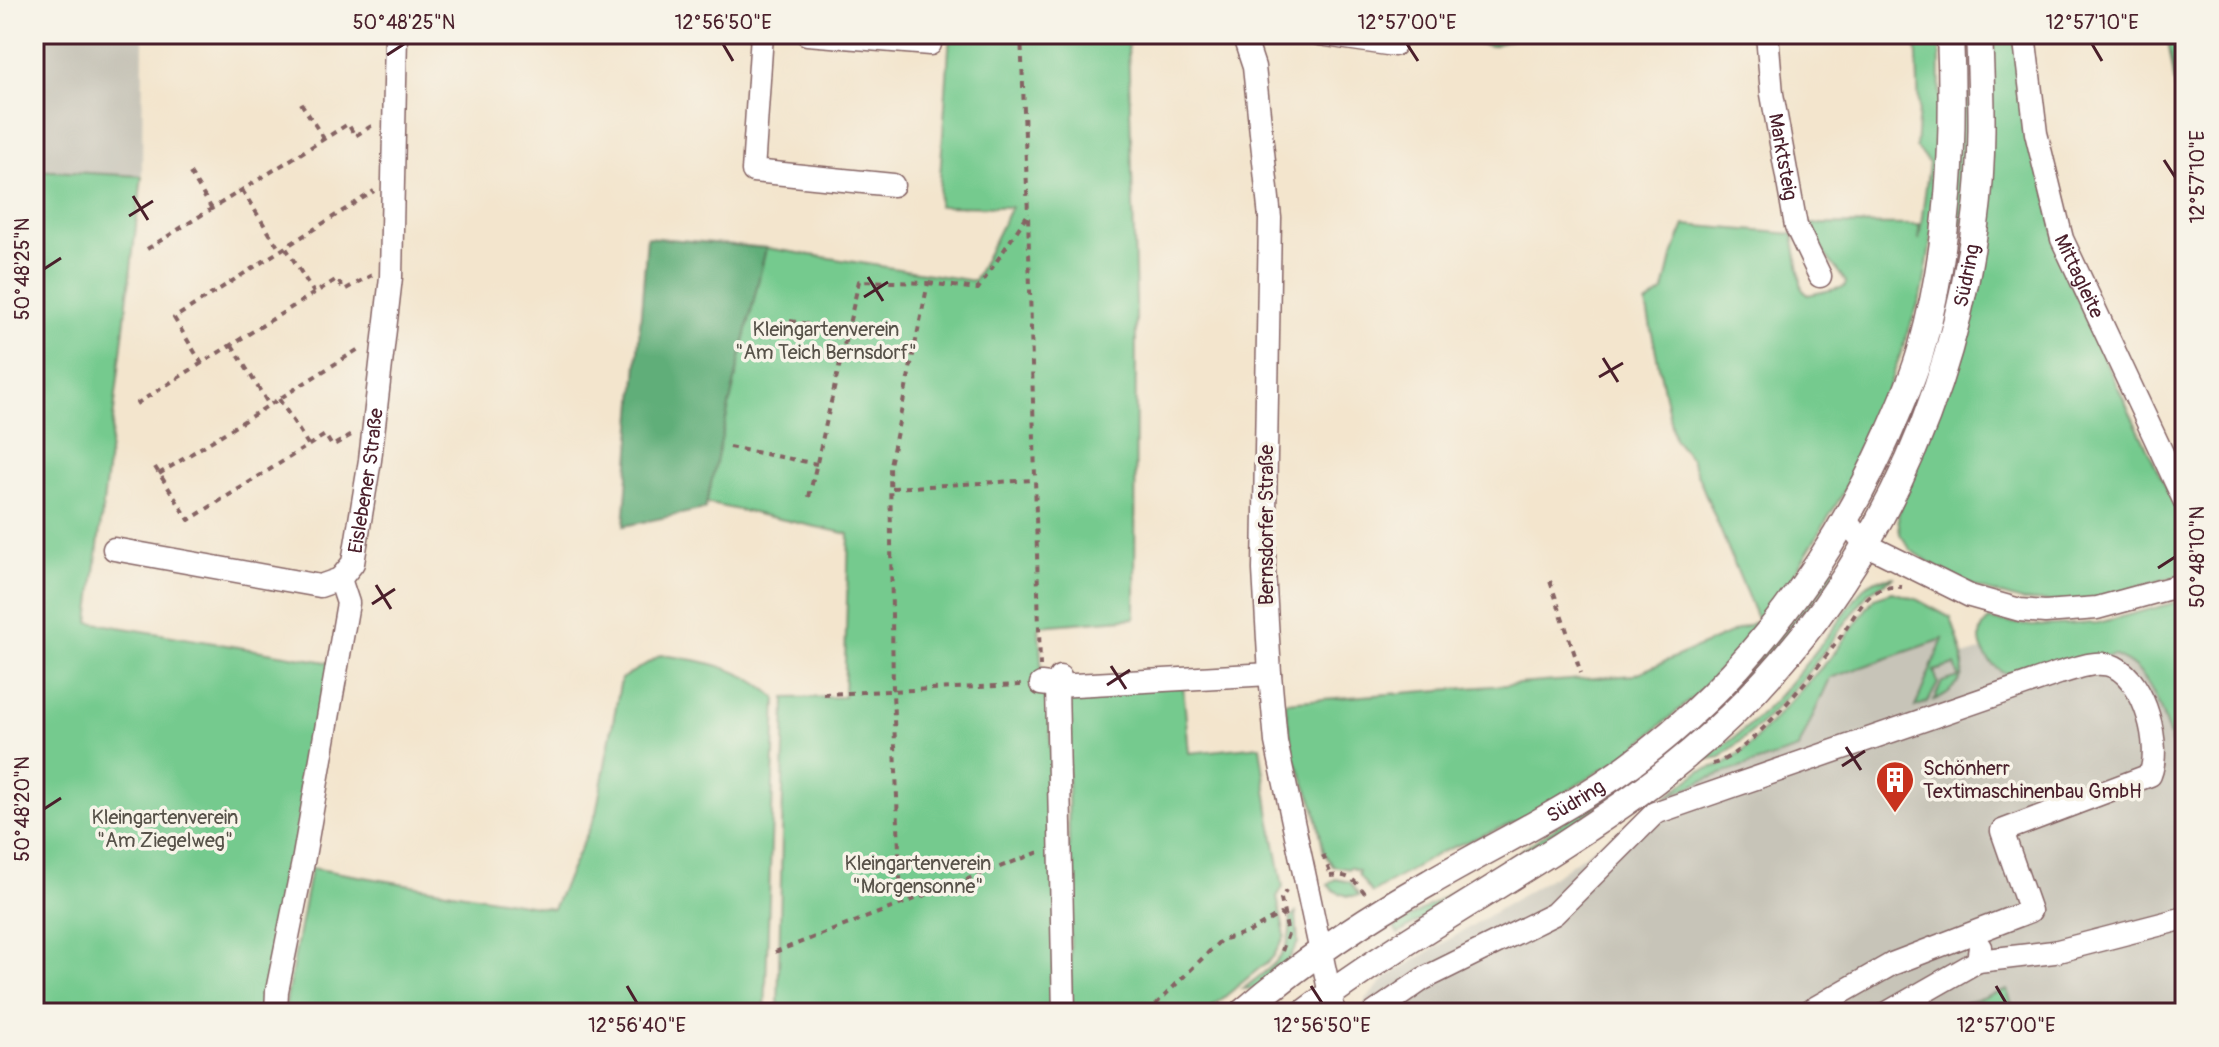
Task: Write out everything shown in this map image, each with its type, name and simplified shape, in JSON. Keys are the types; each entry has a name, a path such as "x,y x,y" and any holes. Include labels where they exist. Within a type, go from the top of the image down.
{"main road":[{"name":"Südring","path":"1242,1013 1320,953 1428,883 1576,801 1658,743 1694,712 1758,646 1845,520 1900,407 1920,352 1948,210 1952,157 1950,34"},
{"name":"Südring","path":"1304,1013 1332,1003 1398,946 1546,857 1684,757 1731,717 1788,655 1840,589 1918,439 1934,397 1959,311 1975,223 1979,178 1979,34"}],"street":[{"name":"Eislebener Straße","path":"276,1013 277,991 348,603 340,579 353,563 370,460 391,277 396,34"},
{"path":"762,34 753,171 893,185"},
{"path":"807,34 930,44"},
{"name":"Bernsdorfer Straße","path":"1243,34 1254,67 1270,218 1264,570 1276,742 1332,1003"},
{"path":"1319,34 1394,45"},
{"name":"Marktsteig","path":"1767,34 1772,94 1796,226 1820,276"},
{"name":"Mittagleite","path":"2024,34 2036,133 2062,239 2185,502"},
{"path":"1845,520 1865,544 1970,596 2020,610 2045,612 2097,608 2185,584"},
{"path":"114,549 320,586 340,579"},
{"path":"1374,1013 1423,979 1554,914 1655,813 2059,673 2097,663 2117,668 2132,683 2154,732 2155,761 2150,775 2002,831 2030,911 1892,964 1806,1013"},
{"path":"1064,1013 1052,682 1270,674"},
{"path":"1887,1013 1978,961 2054,952 2185,918"},
{"path":"1978,961 1982,930"}],"path":[{"path":"823,694 1052,682 1034,480 1021,34"},
{"path":"301,103 324,139"},
{"path":"147,249 348,124 355,136 372,126"},
{"path":"190,173 212,209"},
{"path":"202,364 174,318 378,189 394,187"},
{"path":"242,190 280,250"},
{"path":"809,497 859,281 928,283 978,289 1028,214"},
{"path":"286,247 314,293"},
{"path":"136,404 337,279 344,290 362,279"},
{"path":"901,904 893,691 890,465 928,283"},
{"path":"790,321 847,331"},
{"path":"159,474 369,343 383,343"},
{"path":"232,345 269,405"},
{"path":"279,399 309,446"},
{"path":"155,467 189,520 325,435 332,446 345,437"},
{"path":"729,447 817,464"},
{"path":"891,489 1034,480"},
{"path":"1550,581 1581,673"},
{"path":"775,952 1049,848"},
{"path":"1147,1013 1221,940 1249,932 1280,914 1286,918"}],"shaded area":[{"path":"34,34 143,34 142,176 34,170"},
{"path":"1892,592 1916,599 1951,618 1963,656 1983,650 1980,632 1989,620 2033,626 2098,623 2185,600 2185,1013 1361,1013 1366,999 1387,977 1562,871 1700,771 1724,764 1748,747 1832,656 1874,598"}],"green space":[{"name":"Kleingartenverein \"Morgensonne\"","path":"950,34 1121,34 1128,42 1136,303 1135,618 1039,626 1042,676 1049,692 1061,1013 778,1013 785,698 844,697 849,534 706,503 766,248 974,281 1011,207 938,206"},
{"path":"1424,34 1526,34 1492,46"},
{"path":"1916,34 1940,34 1939,190 1923,290 1872,434 1848,485 1784,591 1759,627 1695,696 1627,754 1523,819 1441,852 1372,893 1359,871 1333,866 1324,853 1315,808 1293,754 1285,702 1634,675 1758,621 1691,459 1674,439 1646,304 1664,291 1673,253 1685,225 1793,234 1802,289 1808,295 1845,287 1846,282 1802,224 1919,225 1919,240 1929,163 1916,147 1919,108"},
{"path":"1960,34 1968,34 1969,132 1962,230 1954,278 1931,373 1900,453 1871,508 1924,383"},
{"path":"1989,34 2017,34 2058,252 2089,327 2170,496 2176,494 2185,515 2185,574 2096,598 2064,602 2022,601 1978,588 1946,573 1911,550 1900,534 1898,516 1902,502 1952,373"},
{"path":"2167,34 2185,34 2185,148"},
{"name":"Kleingartenverein \"Am Ziegelweg\"","path":"34,170 142,176 89,622 333,663 265,1013 34,1013"},
{"path":"647,237 766,248 705,509 624,526"},
{"path":"1826,563 1837,570 1791,634 1712,720 1633,785 1398,934 1394,927 1520,851 1606,793"},
{"path":"1895,577 1869,592 1802,680 1760,725 1721,757 1699,761 1724,745 1770,705 1810,659 1865,586 1876,580"},
{"path":"1892,592 1916,599 1951,618 1963,665 1957,685 1934,700 1942,682 1959,677 1955,665 1934,671 1938,683 1928,702 1915,707 1943,639 1830,678 1798,749 1712,777 1666,797 1700,771 1724,764 1748,747 1832,656 1874,598"},
{"path":"2185,600 2185,773 2182,774 2154,694 2131,665 2113,655 2012,675 1989,661 1981,644 1983,627 1989,620 2033,626 2098,623"},
{"path":"661,655 722,667 751,679 776,698 765,1013 284,1013 311,868 553,909 596,814 621,679"},
{"path":"1183,685 1189,753 1260,746 1283,887 1277,897 1285,936 1273,957 1205,1013 1071,1013 1067,697 1076,692"},
{"path":"1335,879 1350,882 1359,896 1335,891 1328,885"},
{"path":"1296,913 1298,943 1288,961 1258,988 1243,989 1271,967 1284,952 1290,919"},
{"path":"2007,990 2015,1013 1933,1013"}],"place":[{"name":"Schönherr Textimaschinenbau GmbH","path":"1895,814"}],"park label":[{"name":"Kleingartenverein \"Am Teich Bernsdorf\"","path":"826,340"}]}
